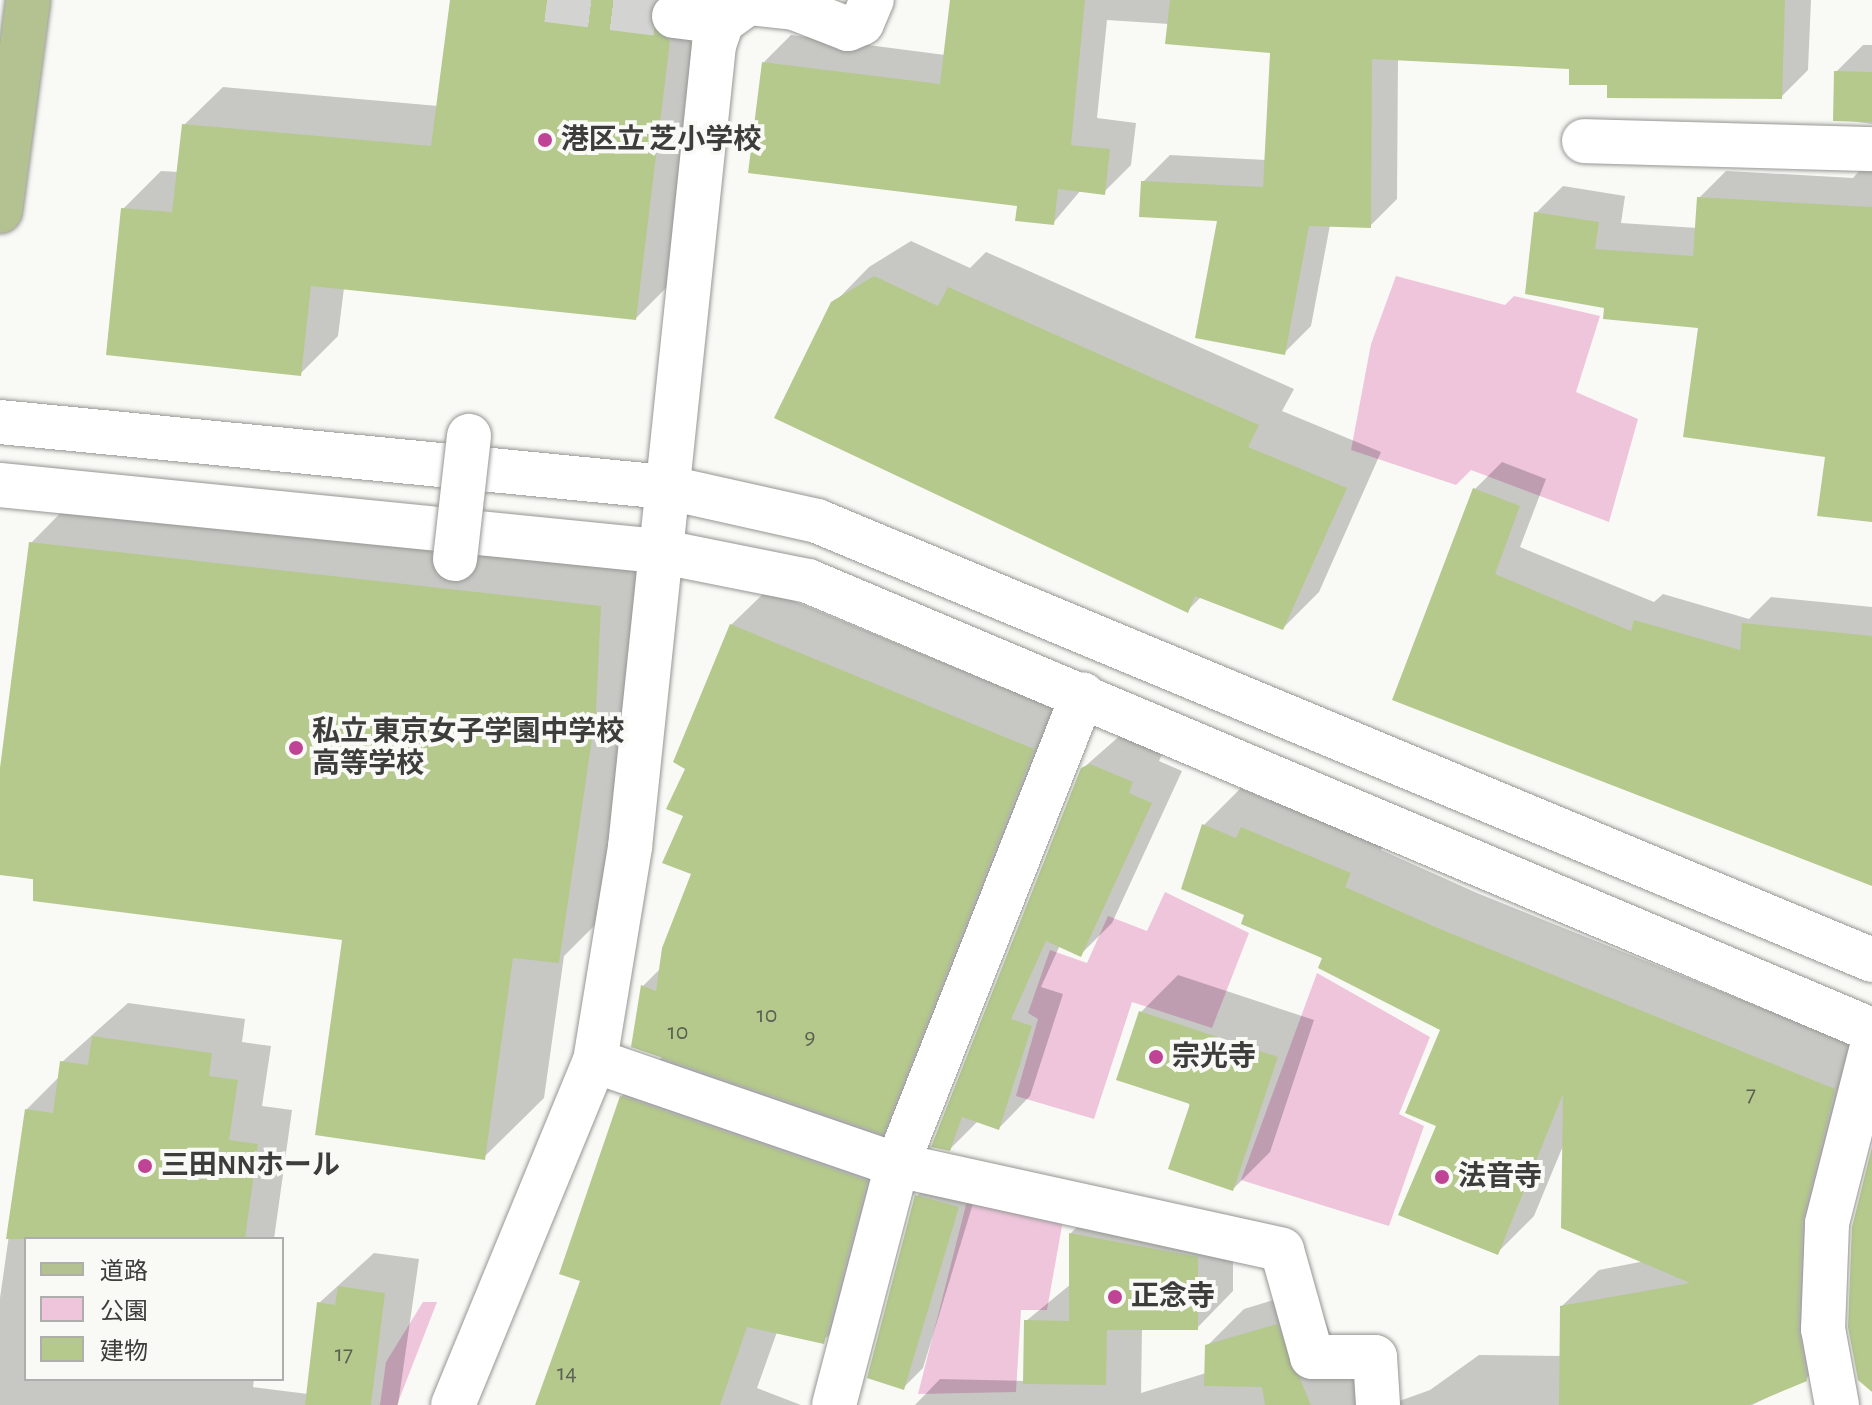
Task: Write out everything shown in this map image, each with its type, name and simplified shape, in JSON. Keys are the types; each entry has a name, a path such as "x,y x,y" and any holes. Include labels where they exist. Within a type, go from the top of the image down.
{"main road":[{"path":"0,211 28,0"}],"street":[{"path":"674,16 718,11 748,3 794,8 848,29 862,23 872,0"},
{"path":"453,1405 595,1061 630,847 658,551 718,11"},
{"path":"1584,141 1872,149"},
{"path":"0,422 665,487 817,521 1872,960"},
{"path":"455,559 469,436"},
{"path":"0,485 658,551 808,581 1083,694 1872,1030"},
{"path":"834,1405 897,1165 1083,694"},
{"path":"1837,1405 1823,1329 1826,1237 1872,1046"},
{"path":"595,1061 897,1165 1282,1250 1312,1357 1375,1357 1378,1405"}],"green space":[{"path":"1396,276 1505,305 1514,296 1600,316 1576,392 1638,419 1609,522 1471,470 1456,485 1351,450 1371,344"},
{"path":"1165,892 1249,933 1212,1028 1132,1002 1094,1119 1016,1096 1038,1019 1028,1013 1050,950 1087,963 1108,916 1147,931"},
{"path":"1317,973 1430,1037 1399,1114 1424,1126 1389,1226 1241,1180"},
{"path":"970,1189 1065,1209 1047,1310 1021,1310 1016,1392 918,1394"},
{"path":"423,1302 437,1302 397,1405 380,1405 386,1362"}],"building":[{"path":"450,0 655,0 651,25 670,41 636,320 311,286 301,376 106,355 121,208 172,212 182,124 431,146"},
{"path":"950,0 1085,0 1071,145 1110,149 1105,195 1058,189 1054,225 1015,221 1017,206 748,173 762,62 940,84"},
{"path":"1170,0 1785,0 1782,99 1607,98 1607,85 1569,85 1569,69 1372,59 1371,228 1309,226 1285,355 1195,338 1217,221 1139,217 1141,181 1263,187 1270,53 1165,44"},
{"path":"1834,71 1872,72 1872,122 1833,121"},
{"path":"1697,197 1872,207 1872,522 1817,516 1825,457 1683,437 1698,328 1603,319 1604,308 1525,294 1534,212 1599,222 1595,249 1693,256"},
{"path":"874,276 938,306 948,287 1259,425 1248,447 1347,488 1283,630 1195,596 1188,613 774,418 831,302"},
{"path":"1473,488 1520,506 1495,574 1631,631 1634,620 1740,650 1742,623 1872,636 1872,886 1392,700"},
{"name":"私立 東京女子学園中学校 高等学校","path":"29,542 601,606 596,712 559,963 513,958 485,1160 315,1135 342,940 33,901 33,879 0,875 0,768"},
{"path":"730,624 1034,749 883,1134 631,1047 641,985 656,991 662,948 691,874 662,863 683,816 666,809 685,769 673,762"},
{"path":"1090,764 1133,782 1129,793 1152,803 1081,957 1046,941 1011,1019 1032,1026 999,1130 962,1117 950,1151 931,1147 1081,768"},
{"path":"1202,824 1236,838 1241,827 1351,873 1345,887 1440,929 1835,1089 1802,1222 1798,1328 1807,1381 1749,1405 1559,1405 1560,1306 1690,1283 1561,1228 1563,1094 1498,1255 1398,1215 1436,1126 1405,1113 1440,1030 1318,968 1322,958 1241,924 1244,915 1181,889"},
{"path":"1139,1011 1278,1057 1233,1191 1168,1169 1190,1104 1116,1080"},
{"path":"92,1036 212,1053 209,1076 238,1080 229,1140 258,1144 245,1237 6,1239 25,1109 53,1113 60,1061 88,1065"},
{"path":"620,1096 867,1181 824,1344 747,1327 720,1405 535,1405 580,1281 559,1274"},
{"path":"1872,1147 1872,1392 1858,1380 1848,1327 1852,1227"},
{"path":"915,1195 959,1207 904,1390 867,1378"},
{"path":"1069,1233 1198,1257 1198,1330 1107,1330 1106,1385 1023,1384 1024,1320 1069,1321"},
{"path":"338,1286 385,1293 371,1405 305,1405 317,1302 335,1305"},
{"path":"1277,1324 1311,1405 1265,1405 1262,1387 1204,1386 1205,1345"}],"tunnel":[{"path":"547,0 674,16"}],"place":[{"name":"港区立 芝小学校","path":"545,140"},
{"name":"私立 東京女子学園中学校 高等学校","path":"296,748"},
{"name":"宗光寺","path":"1156,1057"},
{"name":"三田NNホール","path":"145,1166"},
{"name":"法音寺","path":"1442,1177"},
{"name":"正念寺","path":"1115,1297"}]}
